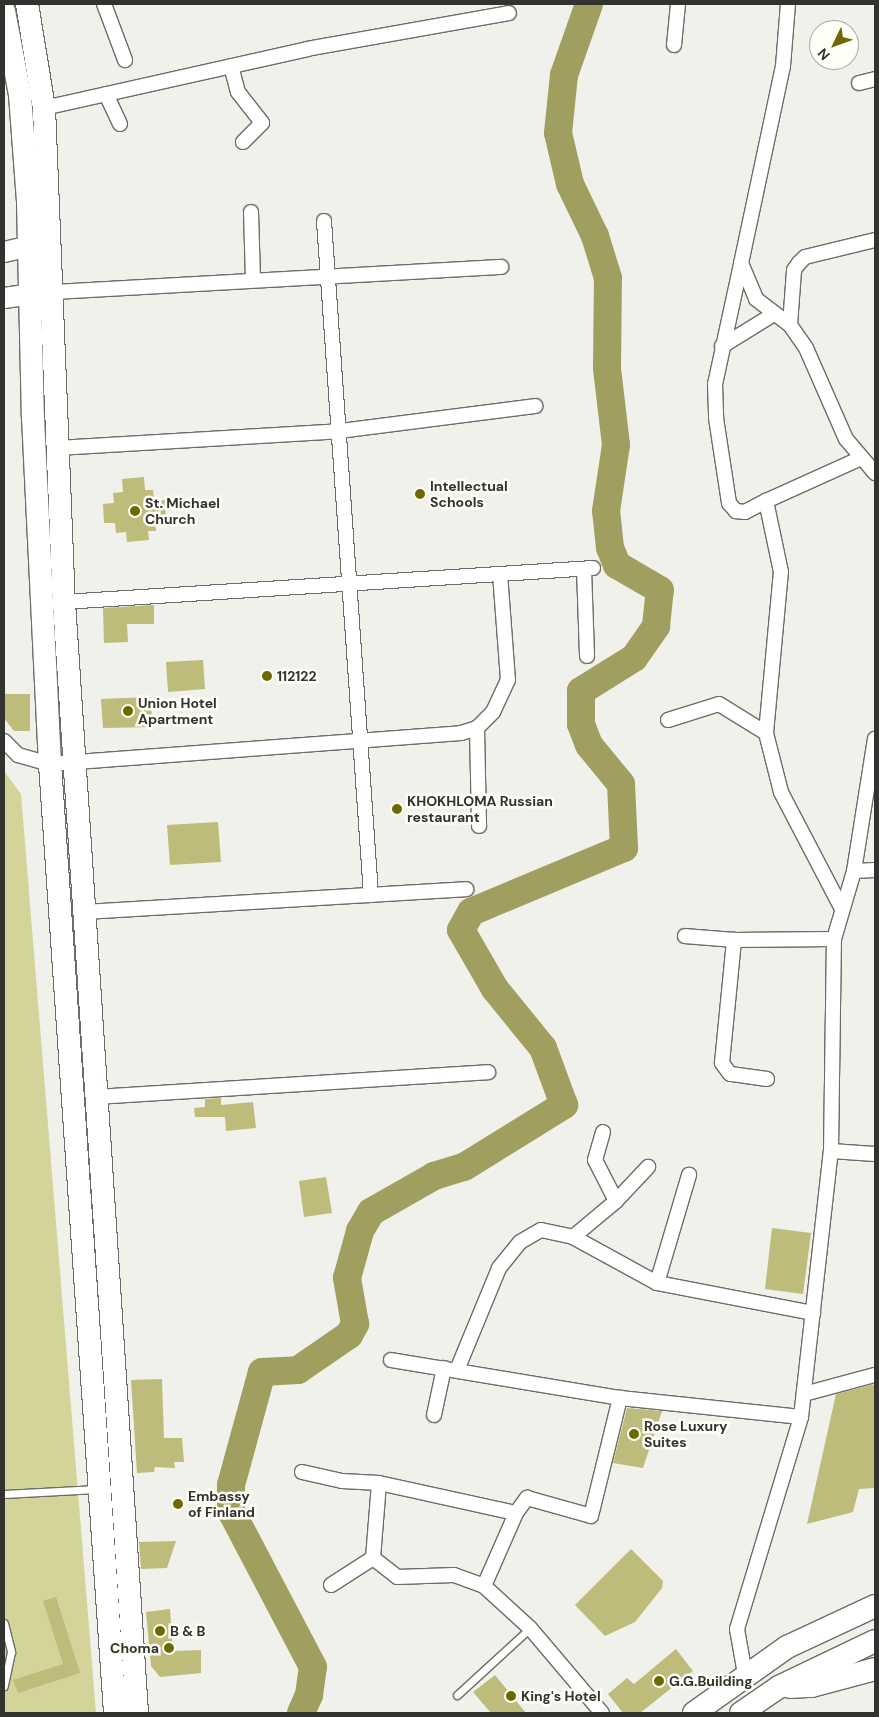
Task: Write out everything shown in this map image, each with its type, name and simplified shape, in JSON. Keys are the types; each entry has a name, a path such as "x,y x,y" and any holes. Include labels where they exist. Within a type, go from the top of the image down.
{"main road":[{"path":"31,4 44,108 41,292 50,764 87,1083 111,1488 136,1713"},
{"path":"4,10 20,95 29,246 41,292 56,448 64,602 78,763 87,1083 111,1488 115,1713"},
{"path":"694,1713 745,1674 787,1646 875,1606"},
{"path":"741,1713 779,1687 875,1641"},
{"path":"779,1687 812,1686 875,1669"}],"street":[{"path":"4,10 31,4"},
{"path":"104,4 125,60"},
{"path":"674,45 678,4"},
{"path":"788,4 783,66 715,384 716,418 729,503 736,511 745,512 859,459"},
{"path":"44,108 231,66 510,13"},
{"path":"231,66 238,92 262,123 243,142"},
{"path":"860,83 875,79"},
{"path":"106,94 120,124"},
{"path":"251,212 253,279"},
{"path":"324,221 326,274 340,432 359,741 371,896"},
{"path":"790,325 794,270 805,257 875,240"},
{"path":"4,252 29,246"},
{"path":"741,263 749,289 774,314 790,325 815,363 846,439 859,459 875,473"},
{"path":"4,298 41,292 326,274 501,267"},
{"path":"722,346 774,314"},
{"path":"56,448 340,432 535,406"},
{"path":"766,501 781,572 766,733 781,792 840,907"},
{"path":"64,602 350,585 588,568 587,656"},
{"path":"4,741 18,755 50,764 461,733 476,728 493,712 508,680 500,574"},
{"path":"668,720 720,704 766,733"},
{"path":"476,728 479,826"},
{"path":"745,1674 737,1628 801,1417 831,1151 834,939 840,907 854,871 871,786 875,739"},
{"path":"854,871 875,870"},
{"path":"83,912 466,890"},
{"path":"685,936 734,940 834,939"},
{"path":"734,940 722,1063 730,1074 767,1079"},
{"path":"87,1083 488,1072"},
{"path":"603,1132 595,1160 616,1201"},
{"path":"831,1151 875,1154"},
{"path":"573,1237 616,1201 648,1167"},
{"path":"657,1283 689,1175"},
{"path":"434,1415 450,1369 499,1268 509,1254 530,1234 541,1230 573,1237 657,1283 813,1313"},
{"path":"391,1360 620,1398 801,1417"},
{"path":"804,1394 875,1375"},
{"path":"484,1586 516,1513 527,1498 591,1516 620,1398"},
{"path":"302,1472 342,1481 379,1483 516,1513"},
{"path":"373,1558 379,1483"},
{"path":"331,1585 373,1558"},
{"path":"373,1558 397,1577 454,1575 484,1586 530,1628 602,1713"}],"lane":[{"path":"4,1494 111,1488"},
{"path":"4,1623 11,1652 4,1686"},
{"path":"457,1694 530,1628"}],"shaded area":[{"path":"4,771 21,794 96,1713 4,1713"}],"building":[{"name":"St. Michael Church","path":"144,477 145,490 153,490 154,501 165,500 166,519 155,520 156,531 148,531 149,540 127,542 126,532 116,533 115,523 104,523 103,504 114,503 113,493 123,492 122,479"},
{"path":"154,605 154,624 127,624 128,642 104,643 103,608"},
{"path":"203,660 205,689 168,692 166,662"},
{"path":"4,694 30,694 30,731 14,731 4,718"},
{"path":"150,697 153,727 103,728 101,699"},
{"path":"218,822 221,862 170,865 167,825"},
{"path":"221,1098 221,1105 253,1102 256,1128 226,1131 225,1117 195,1117 194,1108 205,1107 205,1099"},
{"path":"326,1177 332,1213 304,1217 299,1181"},
{"path":"772,1228 811,1233 803,1294 765,1289"},
{"path":"162,1379 164,1438 182,1438 184,1462 174,1462 175,1468 155,1467 154,1472 137,1473 131,1380"},
{"path":"875,1384 875,1488 859,1489 853,1512 807,1524 836,1394"},
{"name":"Rose Luxury Suites","path":"627,1408 662,1411 643,1468 613,1463"},
{"path":"176,1541 167,1568 141,1569 139,1542"},
{"path":"631,1549 663,1581 662,1588 635,1622 605,1636 575,1605"},
{"path":"56,1597 80,1673 18,1693 13,1680 63,1664 43,1601"},
{"name":"B & B","path":"170,1609 173,1651 201,1650 201,1673 160,1677 151,1666 146,1612"},
{"name":"G.G.Building","path":"676,1649 693,1671 640,1713 623,1713 608,1694 627,1678 634,1684"},
{"path":"495,1675 526,1713 491,1713 473,1692"}],"waterway":[{"path":"301,1713 309,1695 313,1667 231,1511 231,1485 262,1372 298,1370 349,1335 355,1324 347,1278 360,1231 371,1212 434,1176 464,1167 564,1105 543,1048 495,989 461,930 471,912 624,848 621,784 589,745 581,724 581,691 634,658 656,626 660,590 617,565 610,548 606,511 616,445 607,368 608,278 595,236 570,184 558,133 564,75 589,4"}],"place":[{"name":"Intellectual Schools","path":"420,494"},
{"name":"St. Michael Church","path":"135,511"},
{"name":"112122","path":"267,676"},
{"name":"Union Hotel Apartment","path":"128,711"},
{"name":"KHOKHLOMA Russian restaurant","path":"397,809"},
{"name":"Rose Luxury Suites","path":"634,1434"},
{"name":"Embassy of Finland","path":"178,1504"},
{"name":"B & B","path":"160,1631"},
{"name":"Choma","path":"169,1648"},
{"name":"G.G.Building","path":"659,1681"},
{"name":"King's Hotel","path":"511,1696"}]}
